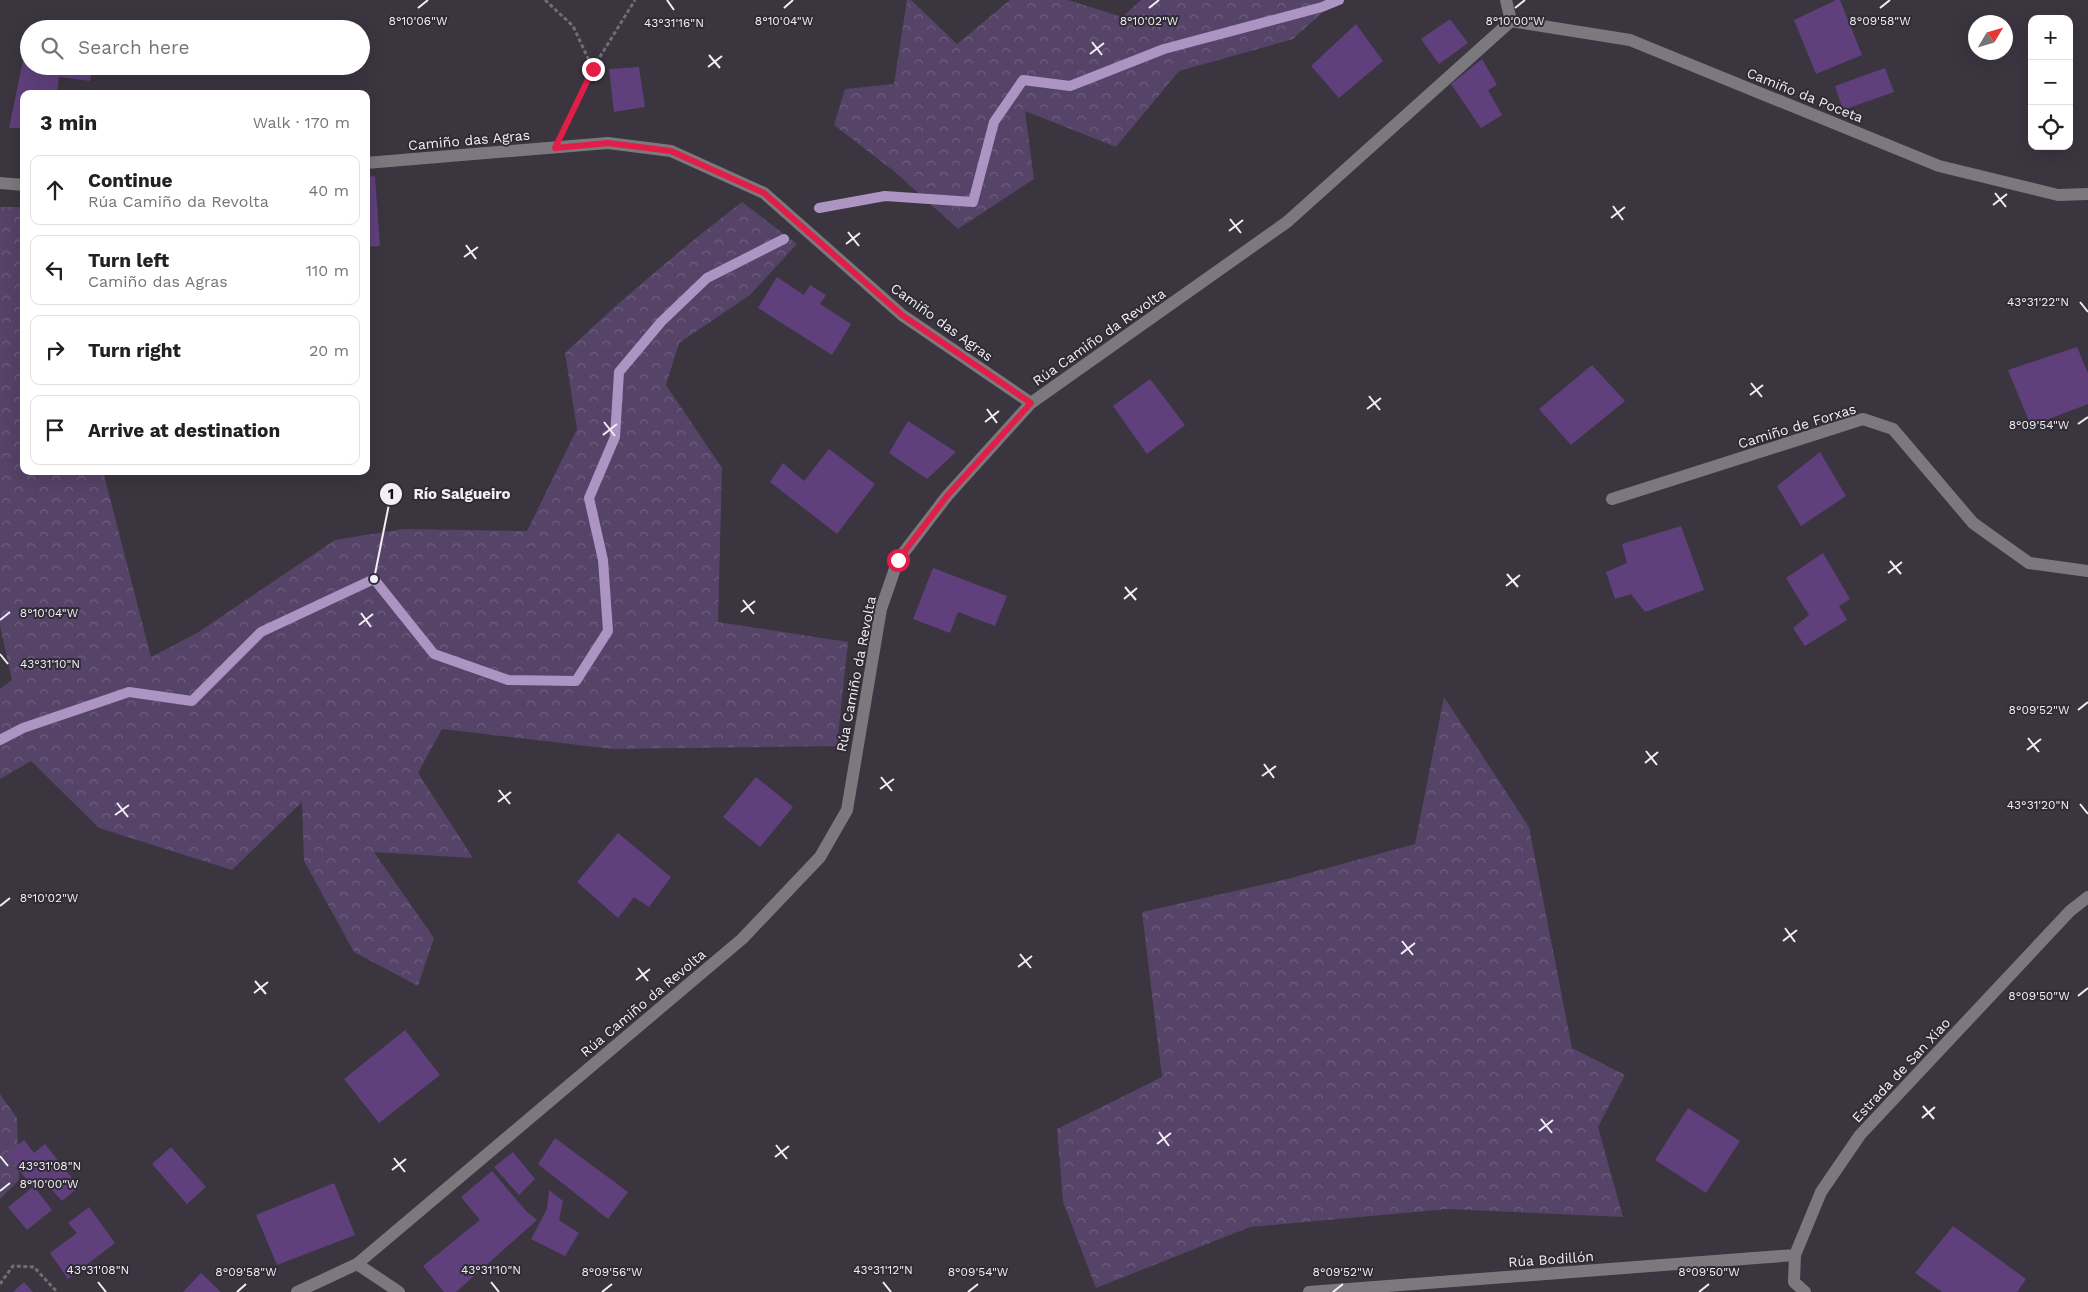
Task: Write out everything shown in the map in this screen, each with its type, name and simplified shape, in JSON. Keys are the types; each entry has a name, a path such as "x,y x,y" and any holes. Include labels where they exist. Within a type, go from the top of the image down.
{"street":[{"path":"1506,0 1511,21"},
{"name":"Camiño da Poceta","path":"1511,21 1630,40 1939,166 2058,195 2088,194"},
{"name":"Rúa Camiño da Revolta","path":"297,1292 357,1264 742,939 820,857 847,810 881,609 898,560 947,496 1031,403 1288,222 1511,21"},
{"name":"Camiño das Agras","path":"370,164 608,143 671,151 764,193 902,315 1031,403"},
{"path":"0,183 20,185"},
{"name":"Camiño de Forxas","path":"1612,498 1863,420 1893,429 1972,523 2030,563 2088,571"},
{"name":"Estrada de San Xiao","path":"1805,1292 1794,1282 1795,1255 1821,1192 1860,1135 2070,911 2088,897"},
{"name":"Rúa Bodillón","path":"1309,1292 1795,1255"},
{"path":"357,1264 399,1292"}],"path":[{"path":"545,0 574,26 593,69"},
{"path":"555,148 593,69 635,0"},
{"path":"0,1284 14,1266 34,1267 57,1292"}],"green space":[{"path":"907,0 911,0 957,44 1010,0 1068,0 1122,17 1141,0 1336,0 1293,39 1179,71 1116,147 1025,111 1034,179 958,229 895,172 834,125 845,89 894,84"},
{"path":"742,202 797,244 750,295 679,343 666,385 722,468 718,622 848,642 837,746 613,749 442,729 418,773 473,858 374,852 434,938 418,986 354,952 304,861 302,802 232,870 99,828 31,761 0,779 0,689 12,680 0,626 0,207 20,207 20,475 104,475 151,657 197,633 335,540 403,529 527,531 577,429 565,353 651,275"},
{"path":"1444,697 1529,827 1572,1048 1625,1075 1598,1127 1623,1217 1448,1209 1250,1227 1096,1288 1063,1202 1057,1129 1162,1077 1142,912 1287,879 1415,844"},
{"path":"0,1094 17,1118 19,1180 0,1199"}],"building":[{"path":"1836,0 1840,0 1862,55 1816,74 1794,20"},
{"path":"1450,19 1468,43 1439,64 1421,39"},
{"path":"1356,24 1383,61 1339,98 1311,66"},
{"path":"1482,59 1497,85 1488,90 1502,115 1481,128 1451,84"},
{"path":"639,67 645,107 614,112 609,69"},
{"path":"1885,68 1894,92 1843,110 1835,86"},
{"path":"20,75 91,75 90,81 59,77 57,90 20,90 20,128 9,128"},
{"path":"375,176 380,246 370,247 370,177"},
{"path":"777,277 804,295 810,285 826,295 820,304 851,324 832,355 758,308"},
{"path":"2077,347 2088,373 2088,404 2031,426 2008,370"},
{"path":"1592,365 1625,401 1571,445 1539,409"},
{"path":"1150,379 1185,425 1147,454 1113,406"},
{"path":"908,421 956,452 927,479 889,453"},
{"path":"829,449 875,484 837,534 770,482 783,463 804,481"},
{"path":"1820,452 1846,496 1801,526 1777,486"},
{"path":"1681,526 1704,590 1645,612 1631,594 1615,599 1606,572 1627,563 1622,544"},
{"path":"1823,553 1850,599 1839,606 1847,620 1805,646 1793,628 1809,615 1786,578"},
{"path":"933,568 1007,596 995,626 958,612 950,633 913,619"},
{"path":"756,777 793,807 760,847 723,817"},
{"path":"618,833 671,877 649,907 634,897 618,918 577,882"},
{"path":"405,1030 440,1075 379,1123 344,1079"},
{"path":"1688,1108 1740,1141 1706,1193 1655,1160"},
{"path":"555,1138 628,1192 608,1219 538,1164"},
{"path":"24,1140 34,1153 45,1144 79,1187 62,1201 44,1181 35,1188 52,1210 27,1230 8,1207 33,1187 6,1154"},
{"path":"171,1147 206,1187 187,1204 152,1164"},
{"path":"513,1152 535,1179 519,1195 494,1167"},
{"path":"492,1171 526,1211 537,1220 456,1292 444,1292 423,1266 480,1220 461,1197"},
{"path":"334,1183 355,1235 277,1265 256,1215"},
{"path":"549,1190 563,1201 559,1220 579,1233 565,1256 531,1239 547,1209"},
{"path":"89,1207 115,1243 68,1279 50,1253 77,1233 68,1223"},
{"path":"1953,1226 2026,1279 2017,1292 1942,1292 1915,1273"},
{"path":"201,1273 221,1292 183,1292"},
{"path":"24,1282 33,1292 13,1292"}],"waterway":[{"path":"819,208 885,196 973,202 994,122 1023,80 1070,86 1164,49 1322,7 1339,0"},
{"path":"0,740 23,728 129,692 192,701 261,632 374,579 434,654 508,680 576,681 608,631 603,560 589,498 615,437 619,372 661,322 707,278 784,239"}],"place":[{"name":"Río Salgueiro","path":"374,579"}],"route":[{"path":"593,69 555,148 608,143 671,151 764,193 902,315 1031,403 947,496 898,560"}]}
